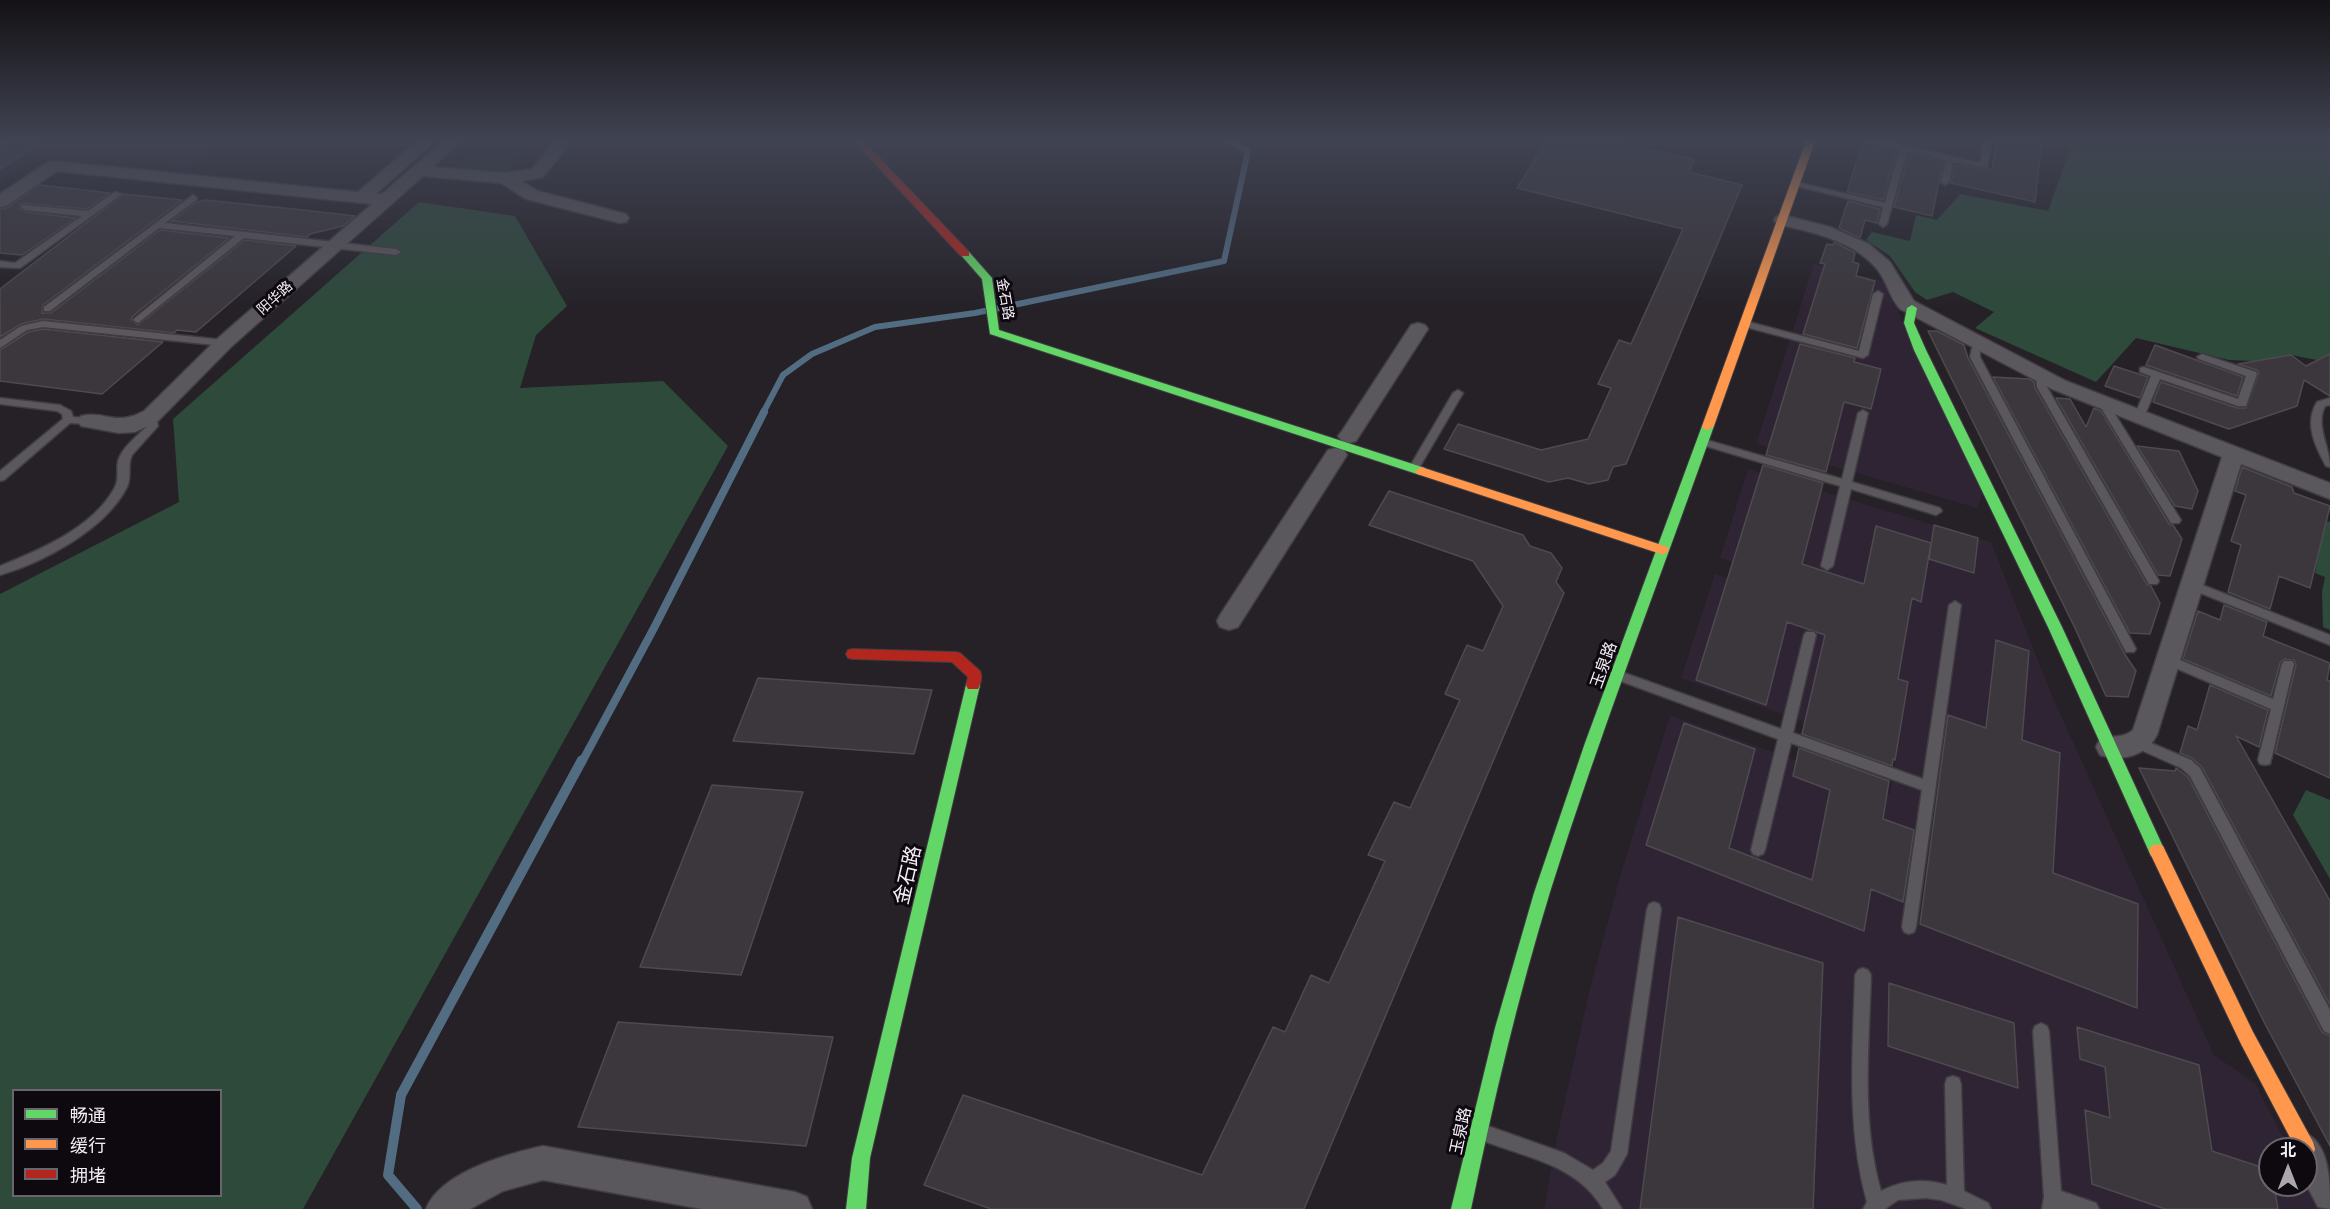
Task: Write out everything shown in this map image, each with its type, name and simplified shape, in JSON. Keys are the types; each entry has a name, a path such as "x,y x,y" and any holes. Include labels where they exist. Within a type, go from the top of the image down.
{"street":[{"path":"365,197 386,200"},
{"name":"阳华路","path":"88,421 119,426 135,424 151,416 225,343 389,197"},
{"path":"541,197 620,218"},
{"name":"金石路","path":"911,197 987,278 994,332 1414,468"},
{"name":"玉泉路","path":"1461,1209 1478,1130 1520,966 1556,849 1791,197"},
{"path":"1783,220 1826,231 1872,255 1889,272 1901,299 1912,308 2042,377 2330,491"},
{"path":"1912,308 1909,323 1920,350 2055,627 2109,747 2242,1027 2300,1137"},
{"path":"1349,436 1418,329"},
{"path":"2109,747 2127,747 2138,742 2144,735 2234,454"},
{"path":"1229,621 1336,455"},
{"path":"1414,468 1663,550"},
{"name":"金石路","path":"854,654 955,657 975,675 861,1158 856,1209"},
{"path":"447,1206 490,1178 517,1168 543,1163 795,1209"},
{"path":"2318,1172 2330,1195"}],"lane":[{"path":"0,264 17,266 113,197"},
{"path":"1852,197 1888,206"},
{"path":"1883,224 1891,197"},
{"path":"47,309 193,198"},
{"path":"25,207 89,214"},
{"path":"157,225 396,252"},
{"path":"138,320 242,235"},
{"path":"1745,324 1863,355 1878,294"},
{"path":"0,345 24,328 44,324 225,343"},
{"path":"1981,345 1975,350 1975,357 2130,649"},
{"path":"2144,370 2242,404 2252,374 2202,357"},
{"path":"2139,417 2157,374"},
{"path":"2042,377 2044,391 2153,581"},
{"path":"1414,468 1458,393"},
{"path":"0,401 60,408 66,413 68,420"},
{"path":"2330,401 2322,404 2317,414 2321,445 2330,463"},
{"path":"2106,404 2108,411 2175,520"},
{"path":"1827,566 1863,413"},
{"path":"0,571 77,532 100,514 114,499 123,484 124,458 153,426 151,416"},
{"path":"0,477 68,420 88,421"},
{"path":"1703,442 1936,511"},
{"path":"2192,585 2330,640"},
{"path":"1909,927 1955,604"},
{"path":"1758,850 1810,635"},
{"path":"2168,660 2278,706"},
{"path":"2265,760 2288,664"},
{"path":"1618,675 1929,787"},
{"path":"2138,742 2186,764 2195,772 2330,1026"},
{"path":"1594,1180 1610,1169 1620,1154 1654,909"},
{"path":"1863,975 1860,1130 1874,1207 1903,1190 1919,1189 1956,1196 1982,1209"},
{"path":"2041,1031 2052,1203 2091,1209"},
{"path":"1953,1084 1956,1196"},
{"path":"1478,1130 1571,1164 1594,1180 1608,1207"}],"shaded area":[{"path":"1814,264 1888,282 1902,321 1983,493 1977,508 1756,444"},
{"path":"1748,469 1991,542 2051,693 2214,1055 2255,1083 2283,1137 2258,1137 2258,1197 2314,1197 2320,1209 1544,1209 1558,1132 1589,992 1621,873 1670,715 1890,794 1895,760 1804,728 1805,722 1681,678 1715,574 1787,598 1791,581 1720,558"}],"green space":[{"path":"1957,197 1978,197 2048,211 2053,197 2330,197 2330,354 2317,360 2291,355 2254,361 2229,360 2136,338 2096,382 1975,328 1994,312 1953,292 1927,300 1915,292 1890,256 1866,240 1872,232 1910,241 1916,215 1937,220"},
{"path":"419,202 515,216 567,306 536,335 520,388 663,381 728,446 303,1209 0,1209 0,594 179,502 173,419"},
{"path":"2320,519 2330,522 2330,630 2323,627 2322,592 2325,577 2315,573 2319,552 2315,544"},
{"path":"2306,790 2330,800 2330,879 2293,815"}],"building":[{"path":"22,197 104,197 87,209 21,203 19,208 25,212 76,218 22,255 0,253 0,209 7,208"},
{"path":"120,197 182,200 43,305 42,313 51,313 160,230 229,238 133,316 131,320 138,325 245,240 296,246 196,332 177,330 174,333 43,319 21,324 0,337 0,289"},
{"path":"1555,197 1737,197 1626,464 1613,467 1608,480 1589,484 1568,478 1549,482 1444,449 1458,424 1541,450 1588,439 1611,388 1598,384 1619,340 1631,344 1683,229"},
{"path":"1897,197 1936,197 1932,216 1894,207"},
{"path":"2015,197 2036,197 2035,202"},
{"path":"205,200 355,216 343,226 310,234 307,237 171,221 197,202"},
{"path":"1848,201 1880,209 1877,223 1865,220 1860,238 1839,228"},
{"path":"1834,242 1855,253 1853,262 1859,264 1856,276 1875,281 1857,348 1803,334 1825,264 1820,263 1827,244 1833,245"},
{"path":"43,329 163,342 102,394 0,381 0,350 28,332"},
{"path":"1928,331 1937,331 1964,345 1968,358 2124,653 2136,671 2128,697 2106,696 2074,626"},
{"path":"1800,344 1855,358 1854,362 1881,369 1871,409 1844,402 1826,472 1766,455"},
{"path":"2155,345 2243,377 2237,396 2146,365"},
{"path":"2330,354 2330,396 2304,380 2297,406 2229,429 2153,402 2161,382 2237,408 2246,408 2259,373 2257,370 2238,364 2291,355 2306,366"},
{"path":"2114,366 2148,377 2140,398 2105,386"},
{"path":"1993,377 2029,379 2034,382 2035,388 2147,585 2151,586 2160,603 2150,634 2130,633"},
{"path":"2056,398 2070,399 2086,427 2094,408 2101,411 2169,524 2173,525 2182,539 2170,576 2158,575"},
{"path":"2137,446 2179,451 2198,491 2192,509 2175,506"},
{"path":"1763,465 1823,483 1802,564 1864,584 1876,526 1931,543 1921,602 1912,598 1898,679 1908,682 1895,760 1893,759 1892,766 1802,734 1825,635 1787,622 1766,705 1696,680"},
{"path":"2242,467 2292,487 2294,493 2330,506 2310,588 2279,576 2270,609 2228,592 2241,545 2231,541 2246,495 2235,491"},
{"path":"1389,491 1523,535 1530,546 1551,553 1562,568 1556,582 1564,593 1304,1209 991,1209 924,1185 963,1095 1202,1175 1273,1027 1285,1032 1311,975 1329,983 1385,861 1368,855 1394,802 1410,808 1460,700 1445,694 1467,645 1483,651 1503,606 1473,561 1369,525"},
{"path":"1934,525 1978,538 1974,573 1929,559"},
{"path":"2224,605 2267,622 2263,636 2330,663 2327,680 2330,681 2330,778 2275,753 2296,665 2294,660 2284,659 2280,663 2271,696 2183,659 2198,611 2220,620"},
{"path":"1996,640 2029,651 2022,740 2060,753 2053,873 2138,904 2137,1008 1920,924 1948,715 1986,728"},
{"path":"758,678 932,690 914,754 733,741"},
{"path":"2210,685 2268,710 2259,747 2236,736 2330,901 2330,1005 2202,767 2192,758 2180,753 2188,726 2197,730"},
{"path":"1684,723 1755,749 1729,848 1812,880 1830,790 1793,776 1799,748 1889,781 1883,819 1914,830 1903,902 1871,889 1864,931 1646,845"},
{"path":"2139,768 2175,771 2176,768 2188,777 2322,1032 2330,1036 2330,1146 2264,1022"},
{"path":"712,785 803,792 741,975 640,967"},
{"path":"1678,917 1823,963 1813,1209 1640,1209"},
{"path":"1889,983 2014,1023 2018,1088 1888,1046"},
{"path":"618,1022 833,1037 806,1146 578,1127"},
{"path":"2077,1027 2199,1065 2212,1151 2258,1166 2258,1197 2276,1197 2278,1209 2165,1209 2092,1184 2085,1110 2110,1118 2105,1067 2080,1059"}],"waterway":[{"path":"763,413 783,375 812,354 875,327 975,313 1224,261 1238,197"},
{"path":"582,762 654,628 764,412"},
{"path":"417,1209 388,1175 401,1095 582,760"}],"traffic: fast":[{"path":"965,254 987,278 994,332 1421,471"},
{"path":"1912,308 1909,323 1920,350 2055,627 2157,851"},
{"path":"1461,1209 1504,1028 1542,893 1593,743 1708,426"},
{"path":"856,1209 861,1158 973,685"}],"traffic: slow":[{"path":"1708,426 1791,197"},
{"path":"1421,471 1663,550"},
{"path":"2157,851 2247,1038 2300,1137"}],"traffic: jam":[{"path":"911,197 965,254"},
{"path":"853,654 955,657 975,675 973,685"}]}
